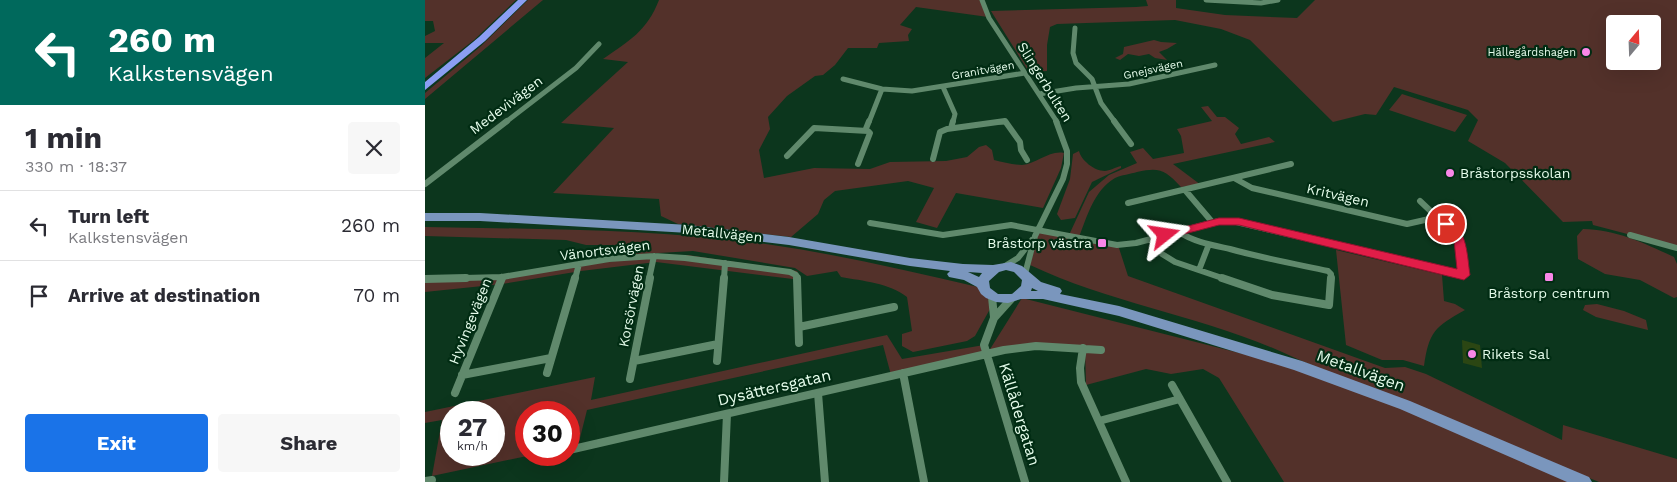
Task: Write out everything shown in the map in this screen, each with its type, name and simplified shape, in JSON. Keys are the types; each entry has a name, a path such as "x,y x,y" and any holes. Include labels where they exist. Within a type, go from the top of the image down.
{"highway":[{"path":"425,86 521,0"}],"main road":[{"name":"Metallvägen","path":"425,217 532,220 689,229 789,241 910,262 992,270 1005,266 1019,269 1043,288 1095,301 1119,311"},
{"name":"Metallvägen","path":"425,224 532,220"},
{"name":"Metallvägen","path":"910,262 939,272 966,276 982,284"},
{"path":"992,270 985,276 982,284 985,291 992,297"},
{"path":"1016,296 1028,286 1027,276"},
{"name":"Metallvägen","path":"992,297 1002,299 1016,296 1043,295 1119,311 1239,346 1350,384 1457,426 1584,482"}],"street":[{"name":"Slingerbulten","path":"982,0 989,18 1060,127 1065,143 1067,157 1063,179 1037,233 1027,261 1027,276"},
{"path":"1206,0 1261,3 1278,0"},
{"path":"1075,28 1074,59 1079,67 1092,79 1101,103 1131,144"},
{"name":"Medevivägen","path":"425,184 576,68 599,44"},
{"name":"Gnejsvägen","path":"1039,94 1067,89 1138,83 1215,65"},
{"name":"Granitvägen","path":"843,79 882,89 912,91 1025,73"},
{"name":"Granitvägen","path":"943,87 955,114 951,128"},
{"path":"865,131 873,111 873,106 882,89"},
{"path":"933,159 940,132 943,129 965,128 1005,121 1018,139 1021,150 1027,160"},
{"path":"787,156 803,141 803,136 814,128 870,132 857,164"},
{"path":"1128,203 1291,164"},
{"name":"Kritvägen","path":"1234,178 1252,188 1407,224 1438,217"},
{"path":"1185,190 1213,223"},
{"path":"869,224 943,236 1004,225 1037,233 1117,245 1150,239 1213,223 1227,221 1243,222 1464,275 1460,240 1420,201"},
{"path":"1150,239 1156,248 1168,258 1199,270 1272,295 1329,304 1331,274 1328,271 1268,260 1187,238 1179,232"},
{"name":"Slingerbulten","path":"1005,266 1018,258 1037,233"},
{"path":"1630,235 1677,248"},
{"path":"1199,270 1209,244"},
{"name":"Vänortsvägen","path":"426,280 502,277 609,259 654,256 725,263 794,274 797,282 799,343"},
{"name":"Korsörvägen","path":"630,379 654,256"},
{"path":"717,361 725,263"},
{"path":"547,374 579,264"},
{"name":"Hyvingevägen","path":"455,393 502,277"},
{"path":"986,354 984,342 994,318 1016,296"},
{"path":"992,297 994,302 994,318"},
{"path":"799,327 894,307"},
{"name":"Korsörvägen","path":"634,361 718,344"},
{"name":"Dysättersgatan","path":"580,447 986,354 1036,346 1101,350"},
{"path":"1083,348 1080,368 1081,382 1126,482"},
{"name":"Källådergatan","path":"986,354 1025,482"},
{"name":"Hyvingevägen","path":"462,375 551,358"},
{"path":"903,373 925,482"},
{"path":"1172,385 1227,482"},
{"path":"818,393 825,482"},
{"path":"1099,421 1180,399"},
{"path":"724,482 727,414"}],"shaded area":[{"path":"425,0 516,0 474,40 425,78 425,58 444,43 425,43 425,36 435,31 433,21 425,21"},
{"path":"528,0 543,0 425,99 425,93 481,46"},
{"path":"659,0 981,0 988,17 916,7 900,25 912,29 908,35 909,41 879,43 877,48 848,48 835,65 823,75 815,76 787,96 768,117 770,129 759,150 764,178 814,168 870,169 890,162 946,161 967,157 979,147 986,145 992,150 994,160 1019,165 1027,164 1053,153 1064,153 1061,168 1043,208 956,193 937,228 916,222 934,188 908,181 835,191 824,200 818,214 791,237 678,224 661,216 659,199 553,193 614,128 561,123 628,62 603,59 629,41 643,28"},
{"path":"1146,0 1176,0 1176,8 1225,15 1297,18 1315,0 1677,0 1677,247 1593,225 1592,221 1563,222 1505,163 1468,141 1478,120 1468,110 1394,87 1376,115 1365,114 1333,122 1250,40 1221,29 1175,20 1057,24 1050,27 1047,45 1047,71 1029,72 991,11 1148,6"},
{"path":"1154,40 1177,43 1159,52 1167,60 1155,58 1149,54 1139,56 1128,54 1120,60 1115,58 1123,54 1124,47"},
{"path":"1402,94 1467,115 1455,132 1389,110"},
{"path":"1208,106 1217,117 1225,117 1239,128 1235,134 1241,144 1269,137 1275,142 1173,164 1201,185 1181,187 1166,173 1157,170 1115,178 1096,197 1079,237 1118,245 1128,276 1385,368 1405,367 1426,374 1562,440 1563,425 1677,459 1677,482 1599,482 1462,426 1569,482 1284,482 1219,378 1203,369 1171,374 1146,369 1086,385 1085,349 1047,345 891,375 883,345 587,410 580,438 580,401 515,401 515,459 505,461 505,401 478,401 595,377 591,400 887,335 902,359 984,345 987,354 1022,298 1334,377 1314,366 1261,343 1228,331 1095,291 1030,265 1039,230 1069,235 1089,192 1109,175 1137,163 1130,152 1143,148 1153,159 1184,153 1181,136 1177,129 1212,121 1201,107"},
{"path":"1079,151 1085,161 1101,171 1121,166 1121,168 1092,182 1075,218 1061,220 1057,214 1070,179 1073,154"},
{"path":"425,227 553,229 681,235 766,244 846,258 978,287 989,295 990,309 975,336 967,341 913,352 902,346 902,334 912,331 907,297 884,286 841,277 837,271 807,276 795,268 693,251 624,255 619,245 586,245 566,240 425,236"},
{"path":"1583,229 1618,234 1674,257 1677,264 1677,297 1674,298 1640,280 1605,274 1578,259 1577,236"},
{"path":"1336,250 1442,275 1444,301 1455,304 1465,310 1435,331 1428,345 1424,366 1403,360 1382,360 1346,345"},
{"path":"688,255 797,271 801,280 656,262 581,271 502,284 425,292 425,278 505,275 655,256"},
{"path":"1597,304 1624,311 1646,320 1648,330 1596,317 1583,310 1585,305"},
{"path":"440,409 440,420 425,423 425,412"},
{"path":"440,431 440,466 480,466 432,476"}],"building":[{"name":"Rikets Sal","path":"1462,340 1480,345 1482,368 1463,363"}],"place":[{"name":"Hällegårdshagen","path":"1586,52"},
{"name":"Bråstorpsskolan","path":"1450,173"},
{"name":"Bråstorp västra","path":"1102,243"},
{"name":"Bråstorp centrum","path":"1549,277"},
{"name":"Rikets Sal","path":"1472,354"}],"route":[{"path":"1165,235 1219,221 1239,222 1464,275 1460,240 1446,224"}]}
